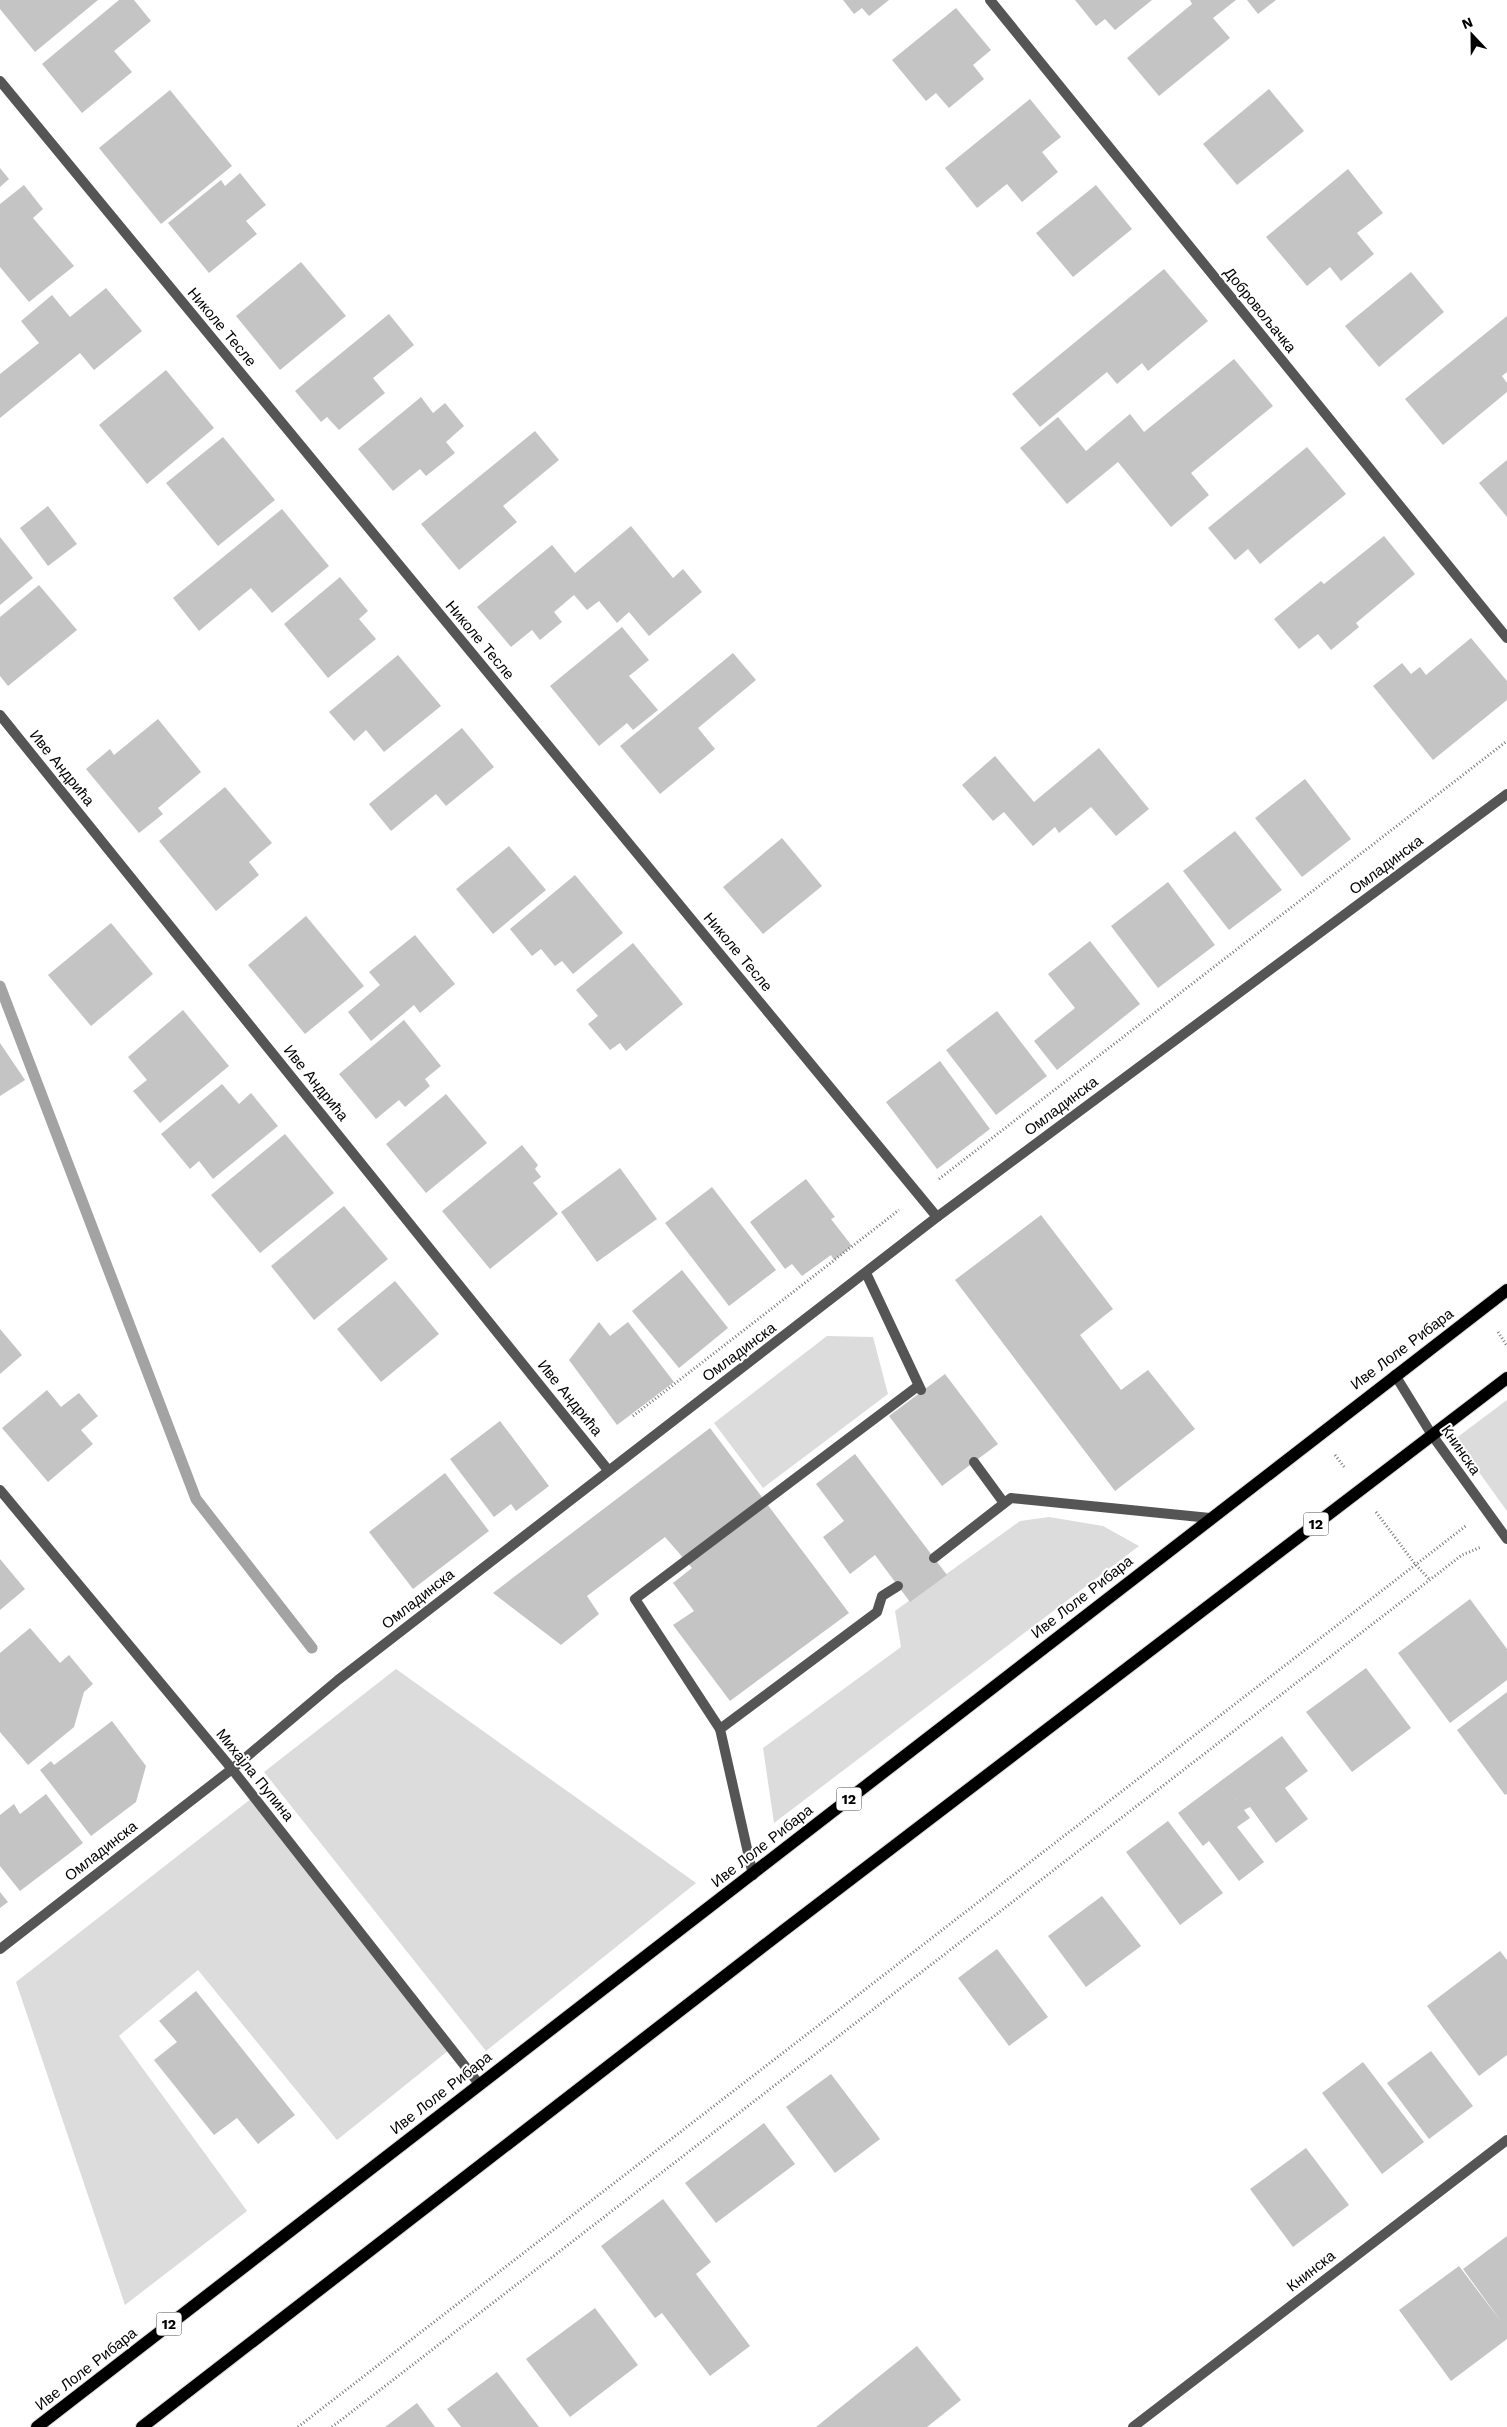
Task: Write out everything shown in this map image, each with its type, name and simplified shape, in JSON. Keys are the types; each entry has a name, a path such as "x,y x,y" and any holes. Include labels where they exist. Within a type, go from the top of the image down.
{"main road":[{"name":"Иве Лоле Рибара","path":"37,2427 1507,1290"},
{"name":"12","path":"142,2427 767,1943 1507,1378"}],"street":[{"name":"Добровољачка","path":"990,0 1507,638"},
{"name":"Николе Тесле","path":"0,81 937,1217"},
{"name":"Иве Андрића","path":"0,715 608,1470"},
{"name":"Омладинска","path":"0,1949 232,1769 338,1680 937,1217 1507,794"},
{"path":"753,1875 720,1729 635,1599 920,1388 866,1273"},
{"name":"Книнска","path":"1395,1375 1432,1435 1506,1537"},
{"path":"974,1462 1004,1503"},
{"name":"Михајла Пупина","path":"0,1490 232,1769 479,2084"},
{"path":"934,1558 1011,1498 1210,1518"},
{"path":"720,1729 877,1612 882,1596 898,1586"},
{"name":"Книнска","path":"1133,2427 1507,2140"}],"path":[{"path":"630,1418 1507,741"},
{"path":"298,2427 1486,1510"},
{"path":"332,2427 1462,1555 1506,1537"}],"shaded area":[{"path":"827,1336 873,1337 888,1394 763,1488 714,1423"},
{"path":"1507,1400 1507,1511 1455,1439"},
{"path":"1049,1517 1103,1526 1139,1546 774,1823 763,1748 901,1647 895,1611 1020,1521"},
{"path":"396,1669 696,1883 486,2051 264,1772"},
{"path":"252,1798 454,2046 337,2140 198,1970 119,2036 247,2211 125,2305 16,1982"}],"building":[{"path":"0,0 98,0 35,52 0,9"},
{"path":"119,0 134,0 151,21 114,51 132,72 82,113 42,64"},
{"path":"843,0 889,0 869,16 862,8 854,14"},
{"path":"1075,0 1152,0 1115,30 1105,19 1096,26"},
{"path":"1190,0 1236,0 1213,18 1230,38 1159,96 1127,58 1192,4"},
{"path":"1247,0 1276,0 1258,14"},
{"path":"956,8 991,50 973,65 984,79 949,108 936,93 926,101 892,60"},
{"path":"1269,89 1304,131 1237,185 1203,144"},
{"path":"170,90 232,166 161,224 99,148"},
{"path":"1030,99 1061,137 1042,152 1058,172 1022,202 1007,184 977,208 945,168"},
{"path":"0,168 9,179 0,187"},
{"path":"1348,169 1383,213 1357,233 1374,254 1341,281 1330,267 1307,286 1266,237"},
{"path":"240,173 266,205 246,221 257,234 209,273 168,223 221,180 225,186"},
{"path":"24,185 43,209 33,218 74,266 29,302 0,267 0,204"},
{"path":"1096,185 1132,229 1073,277 1036,233"},
{"path":"301,262 346,316 280,370 236,316"},
{"path":"1164,269 1208,321 1148,371 1142,363 1117,384 1107,372 1040,427 1012,394"},
{"path":"1411,272 1444,312 1379,367 1345,326"},
{"path":"106,288 142,331 94,370 80,353 0,418 0,374 39,343 21,321 52,295 70,317"},
{"path":"389,314 414,345 373,378 385,393 339,430 327,417 321,422 295,391"},
{"path":"1507,316 1507,372 1502,376 1507,383 1507,392 1443,445 1405,399"},
{"path":"1234,359 1273,406 1191,473 1209,495 1171,527 1118,462 1067,504 1020,448 1058,417 1086,451 1130,414 1144,432"},
{"path":"166,370 214,428 147,484 99,425"},
{"path":"421,397 433,413 445,403 464,426 446,442 455,453 426,476 420,469 393,491 358,449"},
{"path":"535,431 559,460 503,506 517,522 459,570 421,524"},
{"path":"223,437 275,500 218,546 166,483"},
{"path":"1307,447 1346,494 1260,564 1248,549 1235,560 1208,528"},
{"path":"1507,460 1507,517 1479,483"},
{"path":"48,506 77,544 48,566 20,528"},
{"path":"282,509 329,566 272,613 251,588 199,631 173,598"},
{"path":"631,526 673,578 683,569 702,592 649,636 629,612 617,623 599,601 587,610 574,595 554,612 562,622 540,640 532,630 511,647 477,607 552,545 575,573"},
{"path":"1384,536 1415,574 1356,623 1359,627 1331,650 1318,634 1299,649 1274,619 1321,581 1324,584"},
{"path":"0,537 33,578 0,605"},
{"path":"340,577 368,611 359,619 376,639 328,678 284,624"},
{"path":"39,585 77,630 8,686 0,676 0,617"},
{"path":"622,627 649,660 629,676 658,710 633,730 627,723 599,746 550,686"},
{"path":"1471,638 1507,681 1507,700 1433,760 1373,686 1402,663 1411,674 1420,667 1426,675"},
{"path":"733,653 756,680 698,728 715,749 660,794 620,746"},
{"path":"398,655 441,706 384,752 366,730 354,741 329,712"},
{"path":"158,719 201,772 158,808 163,814 139,833 86,769 110,749 114,755"},
{"path":"462,728 494,767 446,806 436,794 391,831 369,804"},
{"path":"1099,748 1149,809 1116,836 1091,807 1059,833 1055,827 1033,846 1004,812 993,821 962,785 995,756 1034,802"},
{"path":"1305,779 1351,839 1302,877 1255,818"},
{"path":"225,787 272,843 249,862 259,875 216,911 159,841"},
{"path":"1235,831 1282,890 1229,930 1183,871"},
{"path":"782,838 822,886 763,934 723,887"},
{"path":"509,846 546,890 493,934 456,889"},
{"path":"575,875 623,933 573,974 562,961 555,966 541,949 532,956 510,929"},
{"path":"1168,882 1215,945 1158,988 1111,926"},
{"path":"306,916 364,986 305,1034 248,965"},
{"path":"111,923 153,974 91,1026 48,975"},
{"path":"415,935 455,984 420,1013 414,1005 371,1041 348,1012 380,985 369,972"},
{"path":"1090,941 1140,1004 1057,1070 1034,1041 1075,1008 1048,974"},
{"path":"633,943 683,1004 626,1051 620,1043 610,1050 588,1024 598,1016 576,990"},
{"path":"183,1010 229,1066 160,1123 133,1091 147,1080 128,1057"},
{"path":"997,1011 1047,1076 996,1115 946,1050"},
{"path":"404,1020 441,1066 425,1079 430,1086 405,1107 399,1100 376,1119 339,1074"},
{"path":"0,1043 25,1080 0,1096"},
{"path":"940,1061 990,1129 937,1169 886,1102"},
{"path":"222,1084 239,1104 251,1093 278,1126 213,1179 199,1161 190,1169 161,1134"},
{"path":"446,1094 487,1143 426,1193 386,1144"},
{"path":"285,1134 334,1193 260,1253 211,1195"},
{"path":"522,1145 538,1165 535,1169 541,1177 533,1183 558,1214 490,1269 442,1211"},
{"path":"620,1168 657,1219 597,1262 561,1212"},
{"path":"806,1179 835,1217 831,1219 852,1246 834,1260 831,1255 802,1276 792,1264 785,1269 750,1222"},
{"path":"712,1187 776,1270 729,1306 665,1223"},
{"path":"344,1206 388,1259 314,1320 271,1266"},
{"path":"1041,1215 1113,1309 1080,1335 1121,1390 1148,1370 1195,1429 1115,1491 955,1280"},
{"path":"682,1270 728,1328 679,1368 632,1311"},
{"path":"395,1281 439,1334 381,1382 337,1329"},
{"path":"599,1322 610,1336 628,1322 674,1382 617,1425 569,1360"},
{"path":"0,1329 22,1355 0,1374"},
{"path":"945,1374 998,1444 942,1486 889,1416"},
{"path":"47,1390 61,1407 79,1393 98,1416 81,1430 93,1444 48,1482 2,1428"},
{"path":"500,1421 549,1486 516,1511 511,1504 494,1517 450,1459"},
{"path":"710,1428 849,1613 730,1701 673,1625 694,1611 673,1583 692,1568 665,1537 587,1596 599,1614 561,1645 493,1593"},
{"path":"855,1454 947,1575 910,1602 875,1555 850,1574 823,1537 844,1521 816,1484"},
{"path":"445,1473 489,1531 413,1589 369,1532"},
{"path":"0,1559 25,1589 0,1610"},
{"path":"1470,1599 1507,1649 1507,1680 1450,1723 1398,1653"},
{"path":"30,1628 60,1663 69,1655 93,1684 84,1692 74,1727 28,1765 0,1732 0,1653"},
{"path":"1366,1668 1411,1728 1352,1772 1306,1712"},
{"path":"1507,1692 1507,1794 1505,1795 1457,1730"},
{"path":"112,1721 146,1766 136,1802 91,1836 40,1770 51,1761 54,1765"},
{"path":"1282,1736 1308,1771 1285,1788 1308,1819 1276,1843 1250,1807 1244,1810 1250,1818 1237,1827 1264,1862 1239,1881 1209,1841 1203,1846 1178,1813"},
{"path":"46,1794 83,1843 20,1891 0,1866 0,1815 14,1804 20,1814"},
{"path":"1168,1821 1223,1893 1180,1925 1126,1852"},
{"path":"0,1892 8,1902 0,1908"},
{"path":"1102,1896 1141,1946 1086,1987 1048,1936"},
{"path":"997,1949 1048,2017 1009,2046 958,1978"},
{"path":"1500,1951 1507,1960 1507,2055 1479,2076 1427,2006"},
{"path":"196,1991 295,2115 258,2144 237,2118 214,2135 154,2060 177,2042 159,2021"},
{"path":"1431,2051 1473,2106 1429,2139 1387,2083"},
{"path":"1363,2062 1424,2142 1382,2174 1322,2093"},
{"path":"831,2074 880,2139 835,2173 786,2107"},
{"path":"764,2123 795,2164 716,2223 685,2183"},
{"path":"1306,2148 1349,2205 1293,2247 1250,2189"},
{"path":"663,2199 711,2262 696,2274 750,2346 710,2376 662,2313 655,2318 601,2246"},
{"path":"1507,2236 1507,2339 1451,2381 1399,2310 1459,2266 1503,2324 1463,2269"},
{"path":"595,2308 638,2365 570,2417 526,2359"},
{"path":"917,2346 961,2400 927,2427 816,2427"},
{"path":"497,2372 539,2427 461,2427 447,2409"},
{"path":"417,2403 435,2427 385,2427"}],"waterway":[{"path":"0,986 196,1499 312,1648"}]}
